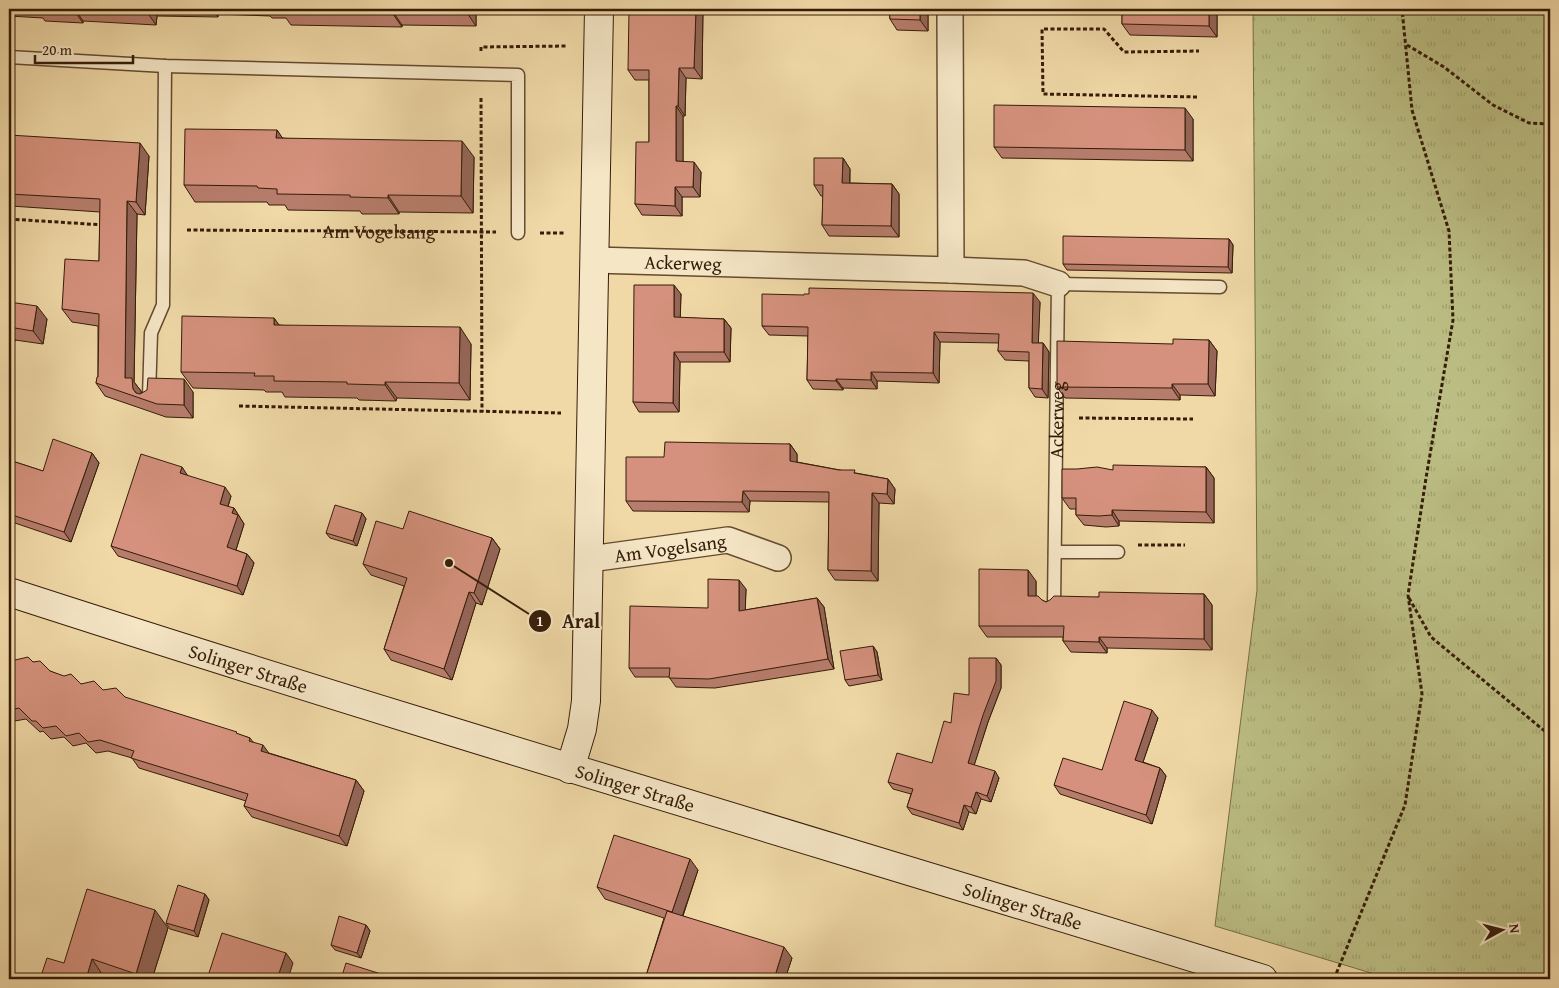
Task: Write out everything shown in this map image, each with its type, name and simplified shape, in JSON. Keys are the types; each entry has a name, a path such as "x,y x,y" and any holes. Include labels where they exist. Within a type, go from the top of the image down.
{"main road":[{"name":"Am Vogelsang","path":"570,769 582,730 586,701 599,9"},
{"name":"Solinger Straße","path":"9,592 570,769 734,817 1226,974 1264,979"}],"street":[{"path":"950,9 951,270"},
{"name":"Ackerweg","path":"594,260 1024,273 1058,284"},
{"name":"Am Vogelsang","path":"590,559 728,540 778,558"}],"lane":[{"path":"9,57 165,66 518,75 518,233"},
{"path":"149,399 151,332 163,305 165,66"},
{"path":"1058,284 1220,287"},
{"name":"Ackerweg","path":"1054,605 1058,284"},
{"path":"1055,552 1118,552"}],"path":[{"path":"1334,979 1405,805 1422,694 1408,595 1426,478 1454,320 1449,232 1412,110 1402,9"},
{"path":"1197,97 1043,94 1042,29 1104,29 1124,52 1199,52"},
{"path":"1406,44 1444,67 1493,105 1529,124 1550,124"},
{"path":"482,412 480,47 598,45"},
{"path":"9,219 106,226"},
{"name":"Am Vogelsang","path":"165,230 594,233"},
{"path":"239,406 591,413"},
{"path":"1057,418 1193,419"},
{"path":"1118,552 1118,545 1185,545"},
{"path":"1408,595 1431,637 1546,733 1550,741"},
{"path":"1546,733 1550,728"},
{"path":"1550,907 1550,916"}],"green space":[{"path":"1253,9 1550,9 1550,979 1391,979 1215,926 1257,590"}],"building":[{"path":"280,9 391,9 391,11"},
{"path":"412,9 465,9 465,10"},
{"path":"696,9 694,68 679,68 678,106 676,106 676,161 694,162 693,187 675,187 675,206 635,204 636,142 649,142 649,70 628,70 629,10"},
{"path":"889,9 920,9 920,20 890,19"},
{"path":"1122,9 1209,9 1209,26 1122,24"},
{"path":"994,105 1185,108 1185,150 994,147"},
{"path":"185,129 277,130 276,138 462,141 461,196 388,195 388,198 350,197 350,195 277,194 277,189 258,188 257,186 184,185"},
{"path":"9,135 140,143 136,202 127,201 125,378 132,378 133,389 136,393 140,394 147,390 148,378 184,379 184,405 157,404 96,383 98,377 99,314 62,309 65,259 99,261 100,199 9,194"},
{"path":"814,158 843,158 842,183 892,184 891,226 822,225 823,185 814,185"},
{"path":"1063,236 1229,239 1228,267 1063,264"},
{"path":"634,285 674,285 674,317 724,319 724,352 674,352 673,403 633,402"},
{"path":"809,288 1033,293 1032,343 1043,343 1042,389 1029,388 1029,352 998,351 999,334 934,332 933,373 871,372 871,380 807,380 808,327 762,326 762,294 804,295 809,294"},
{"path":"9,302 37,306 33,331 9,327"},
{"path":"182,316 274,318 274,325 460,327 459,383 385,382 385,385 347,384 347,382 274,381 274,376 254,376 255,373 181,372"},
{"path":"1173,339 1209,340 1208,384 1172,384 1172,388 1057,387 1057,341 1173,344"},
{"path":"53,439 92,453 64,532 9,514 9,460 43,471"},
{"path":"665,442 790,444 790,461 839,470 855,470 854,473 888,479 887,494 872,493 871,571 828,570 829,492 743,491 742,502 626,501 626,457 664,457"},
{"path":"141,454 182,467 180,473 225,487 220,504 234,508 232,513 238,515 227,547 247,554 237,586 111,546"},
{"path":"1113,465 1206,467 1206,512 1112,510 1112,515 1076,515 1076,498 1062,498 1062,469 1097,467 1113,470"},
{"path":"335,505 362,513 353,541 326,533"},
{"path":"409,511 492,538 474,593 469,592 444,669 384,649 407,578 363,564 376,521 403,529"},
{"path":"979,569 1028,570 1028,596 1038,596 1046,602 1054,596 1099,597 1099,592 1204,594 1204,639 1099,637 1099,642 1063,641 1064,626 979,626"},
{"path":"708,579 739,580 739,611 817,598 828,659 709,679 669,678 670,668 629,668 630,606 708,608"},
{"path":"873,646 878,675 845,680 840,651"},
{"path":"28,657 33,662 40,661 50,671 64,676 71,674 81,684 94,681 103,690 116,688 125,697 237,732 250,738 249,741 263,745 261,751 356,780 339,836 244,806 248,794 131,758 134,751 100,740 88,742 79,733 66,736 56,726 43,728 36,721 32,721 19,708 9,710 9,658 11,661"},
{"path":"969,658 996,658 996,681 968,763 995,771 987,796 976,792 971,807 964,805 959,823 907,807 913,789 888,782 897,753 932,763 944,721 951,723 954,693 969,695"},
{"path":"1124,701 1152,710 1135,760 1160,768 1146,815 1054,785 1063,758 1102,770"},
{"path":"614,835 690,859 672,912 597,887"},
{"path":"178,885 205,894 194,931 166,923"},
{"path":"87,889 155,910 136,974 92,959 86,979 40,979 47,958 64,963"},
{"path":"667,911 784,947 774,979 645,979"},
{"path":"339,916 366,925 357,953 331,945"},
{"path":"222,933 286,953 277,979 207,979"},
{"path":"346,963 397,979 341,979"}],"place":[{"name":"Aral","path":"449,563"}]}
